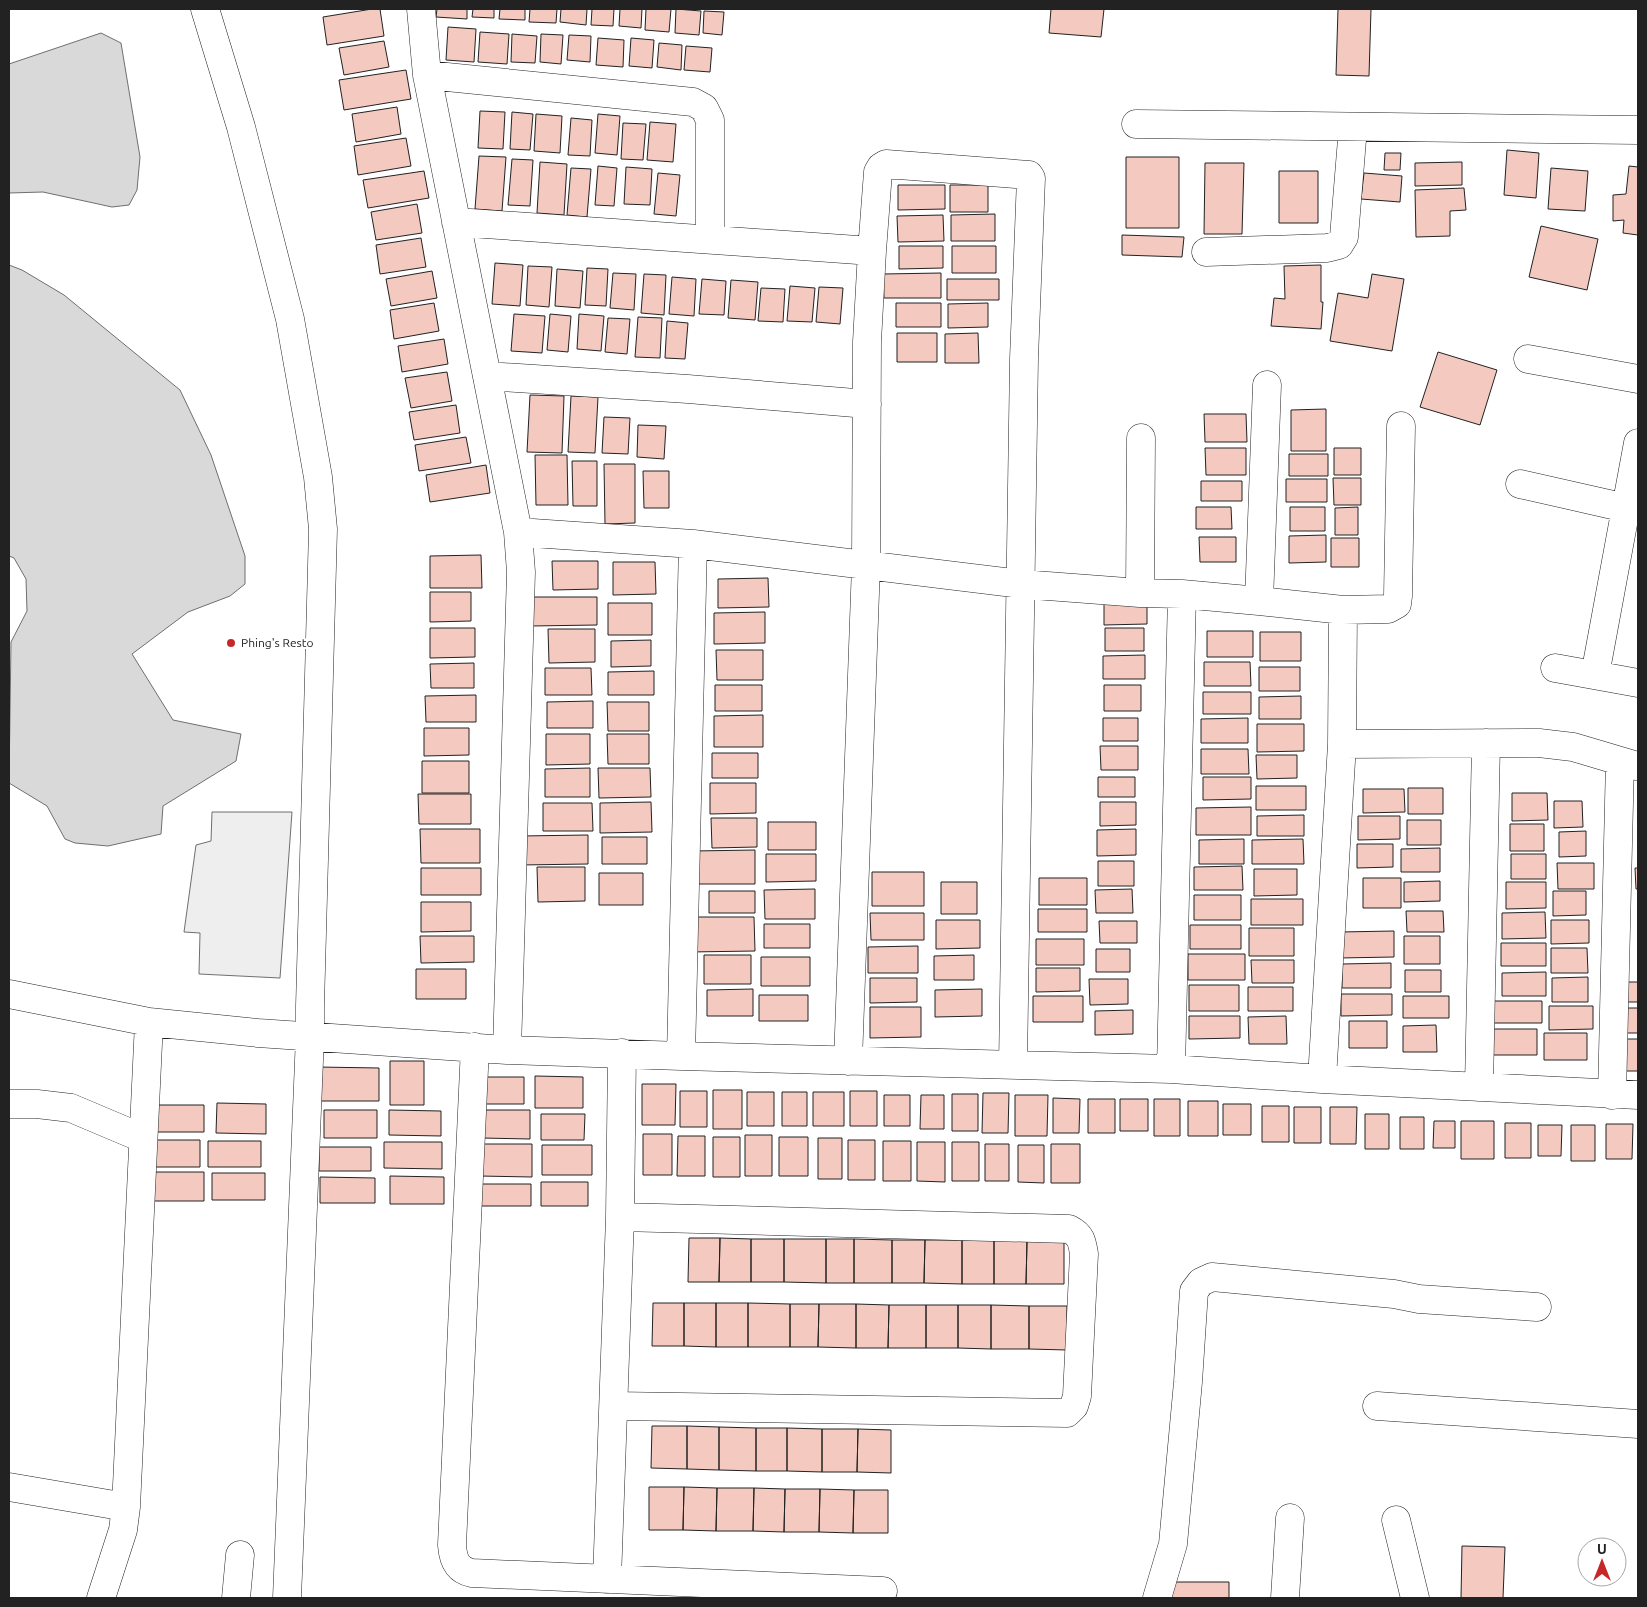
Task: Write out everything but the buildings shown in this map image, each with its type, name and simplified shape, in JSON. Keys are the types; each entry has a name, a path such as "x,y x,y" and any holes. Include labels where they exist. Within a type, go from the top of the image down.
{"street":[{"path":"205,9 241,127 290,319 320,495 323,529 310,1036 286,1598"},
{"path":"421,9 427,76 518,532 521,572 507,1050"},
{"path":"427,76 693,102 704,108 710,120 710,239"},
{"path":"1136,124 1638,130"},
{"path":"1206,252 1327,248 1339,245 1344,237 1353,127"},
{"path":"848,1061 866,565 867,342 878,172 881,166 886,164 1029,175 1031,178 1024,359 1013,1064"},
{"path":"456,222 872,251"},
{"path":"1528,359 1638,379"},
{"path":"487,376 688,389 867,404"},
{"path":"1259,600 1267,385"},
{"path":"518,532 693,544 1020,584 1259,600 1343,610 1388,609 1397,604 1398,596 1401,426"},
{"path":"1140,593 1141,438"},
{"path":"1595,675 1638,443"},
{"path":"1520,484 1626,508"},
{"path":"681,1056 693,544"},
{"path":"1171,1069 1182,594"},
{"path":"1322,1079 1342,744 1343,610"},
{"path":"1555,668 1638,683"},
{"path":"1479,1087 1486,743"},
{"path":"9,994 149,1022 258,1033 507,1050 1171,1069 1625,1095 1629,763 1564,746 1540,743 1342,744"},
{"path":"101,1598 123,1530 126,1507 149,1022"},
{"path":"475,1047 453,1554 457,1566 464,1571 472,1573 883,1591"},
{"path":"607,1579 620,1217 622,1053"},
{"path":"9,1104 37,1104 71,1108 142,1138"},
{"path":"614,1406 1067,1413 1074,1406 1077,1396 1084,1254 1082,1241 1077,1233 1069,1229 620,1217"},
{"path":"1157,1598 1173,1544 1188,1382 1194,1291 1201,1282 1212,1277 1394,1294 1419,1299 1537,1307"},
{"path":"1377,1406 1638,1424"},
{"path":"9,1487 126,1507"},
{"path":"1285,1598 1290,1518"},
{"path":"1396,1520 1416,1598"},
{"path":"236,1598 240,1555"}],"shaded area":[{"path":"101,33 121,43 140,157 137,190 129,205 112,207 43,192 9,193 9,64"},
{"path":"9,265 22,270 64,295 180,390 211,455 245,556 245,584 230,596 188,612 132,654 173,720 241,734 236,761 163,806 161,834 108,846 75,843 65,839 47,806 9,783 11,642 27,611 26,579 14,558 9,556"},
{"path":"212,812 292,812 280,978 199,974 200,933 184,932 196,845 211,841"}],"place":[{"name":"Phing's Resto","path":"231,643"}]}
